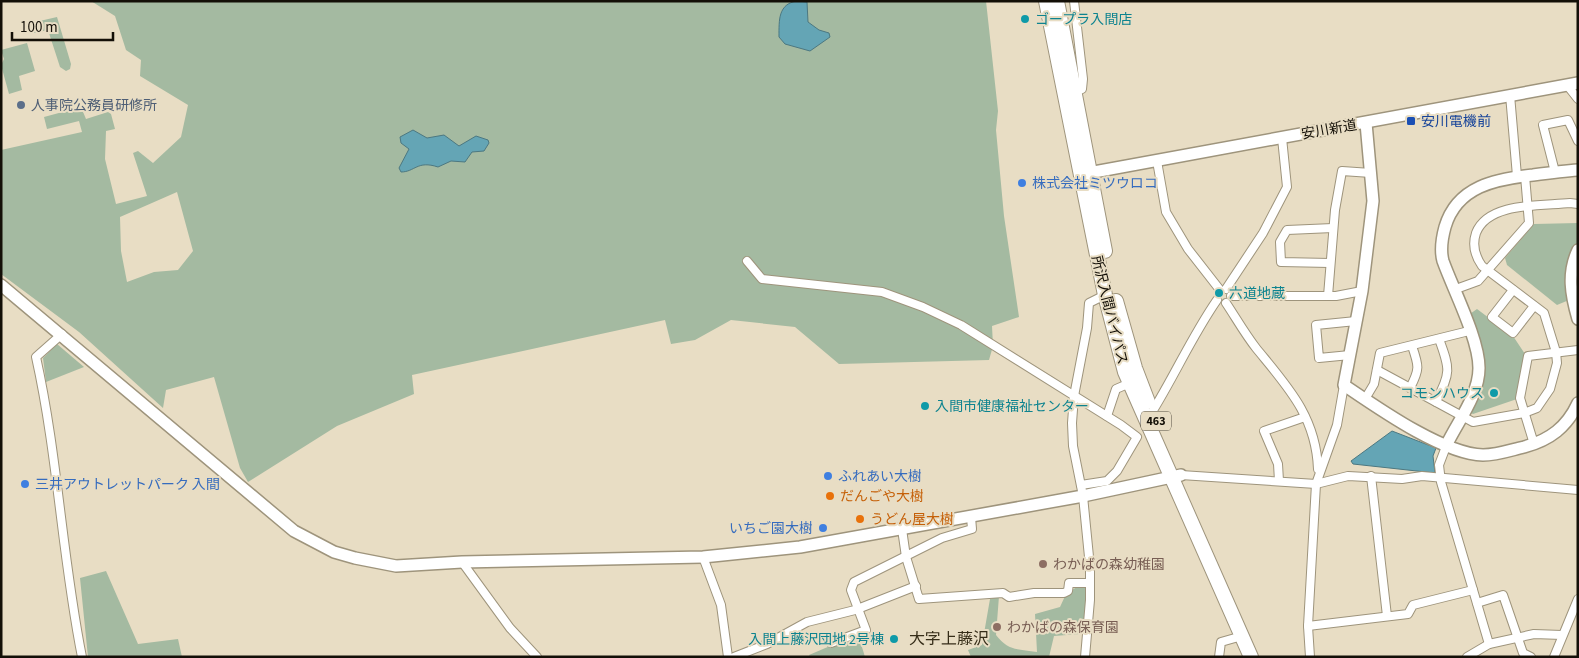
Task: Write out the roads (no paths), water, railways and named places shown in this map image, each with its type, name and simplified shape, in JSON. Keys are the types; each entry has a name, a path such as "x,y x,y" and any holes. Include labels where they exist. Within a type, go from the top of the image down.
{"highway":[{"name":"所沢入間バイパス","path":"1046,1 1122,328 1177,476 1251,657"},
{"name":"所沢入間バイパス","path":"1057,1 1075,92 1085,174 1105,295 1114,334 1130,383 1177,476 1261,657"}],"street":[{"path":"1074,1 1083,79 1082,89 1075,92"},
{"name":"安川新道","path":"1085,174 1573,84"},
{"path":"1573,84 1578,99"},
{"path":"1456,289 1478,281 1530,223 1521,176 1510,96"},
{"path":"1555,172 1543,125 1568,120 1578,141"},
{"path":"1310,657 1308,626 1316,484 1333,438 1344,385 1362,291 1373,200 1366,123"},
{"path":"1152,412 1175,376 1197,329 1217,300 1216,296 1263,233 1287,187 1282,138"},
{"path":"1157,161 1166,212 1188,248 1231,296 1328,296 1362,291"},
{"path":"1489,644 1440,477 1440,459 1476,388 1478,377 1477,356 1456,289 1442,259 1442,238 1447,219 1458,203 1473,190 1496,179 1578,170"},
{"path":"1328,296 1333,228 1342,171 1371,173"},
{"path":"1376,370 1473,422 1482,422 1524,413 1537,408 1545,399 1556,363 1556,352 1544,314 1487,270 1476,258 1474,247 1478,227 1491,214 1498,211 1570,203 1578,204"},
{"path":"1330,263 1281,262 1280,242 1287,230 1333,228"},
{"path":"1578,250 1573,264 1570,286 1578,319"},
{"path":"746,261 762,279 882,292 923,307 961,325 1107,416 1137,437 1130,451 1107,481 1082,491"},
{"path":"1,285 62,334 164,424 294,531 334,552 396,566 462,562 703,557 800,548 971,516 1082,491 1177,476 1316,484 1348,476 1402,479 1440,477 1578,490"},
{"path":"1513,290 1492,317 1513,333 1534,306"},
{"path":"1085,657 1090,583 1082,491 1073,446 1074,396 1087,328 1087,309 1089,304 1105,295"},
{"path":"1226,304 1231,296"},
{"path":"1217,300 1226,304 1255,347 1286,382 1305,417 1318,455 1319,473"},
{"path":"1350,355 1319,358 1316,325 1356,321"},
{"path":"1365,399 1374,384 1380,353 1469,331"},
{"path":"62,334 36,357 42,386 65,560 82,657"},
{"path":"1436,402 1448,375 1448,364 1439,339"},
{"path":"1410,388 1418,373 1419,365 1412,346"},
{"path":"1534,444 1520,398 1528,356 1578,350"},
{"path":"1107,416 1116,389 1130,383"},
{"path":"1344,385 1393,417 1465,452 1483,455 1544,441 1560,429 1578,403"},
{"path":"1279,481 1278,464 1264,431 1305,417"},
{"path":"1371,476 1387,616"},
{"path":"831,643 866,630 851,590 854,582 942,538 972,529 971,516"},
{"path":"902,529 906,557 919,599 1003,593 1009,597 1034,593 1064,593 1068,591 1069,583 1090,583"},
{"path":"703,557 721,605 728,657"},
{"path":"462,562 510,628 537,657"},
{"path":"734,657 767,644 807,622 858,609 916,586"},
{"path":"1308,626 1408,614 1414,605 1473,590"},
{"path":"1477,602 1503,595 1519,637 1523,654 1531,657"},
{"path":"1554,657 1578,599"},
{"path":"1467,657 1489,644 1519,637 1534,634 1562,635"},
{"path":"1219,657 1220,642 1242,636"}],"water":[{"path":"797,1 807,2 808,22 819,30 829,33 830,37 810,51 785,44 779,37 780,19 783,9"},
{"path":"413,130 427,138 444,135 459,146 476,136 488,140 489,143 484,151 472,152 465,162 451,161 438,167 425,165 401,172 399,168 409,149 401,143 400,137"},
{"path":"1392,431 1436,448 1433,456 1435,473 1353,464 1351,461"}],"place":[{"name":"ゴープラ入間店","path":"1025,19"},
{"name":"人事院公務員研修所","path":"21,105"},
{"name":"安川電機前","path":"1411,121"},
{"name":"株式会社ミツウロコ","path":"1022,183"},
{"name":"六道地蔵","path":"1219,293"},
{"name":"コモンハウス","path":"1494,393"},
{"name":"入間市健康福祉センター","path":"925,406"},
{"name":"ふれあい大樹","path":"828,476"},
{"name":"三井アウトレットパーク 入間","path":"25,484"},
{"name":"だんごや大樹","path":"830,496"},
{"name":"うどん屋大樹","path":"860,519"},
{"name":"いちご園大樹","path":"823,528"},
{"name":"わかばの森幼稚園","path":"1043,564"},
{"name":"わかばの森保育園","path":"997,627"},
{"name":"入間上藤沢団地 2号棟","path":"894,639"}],"district":[{"name":"大字上藤沢","path":"949,638"}]}
